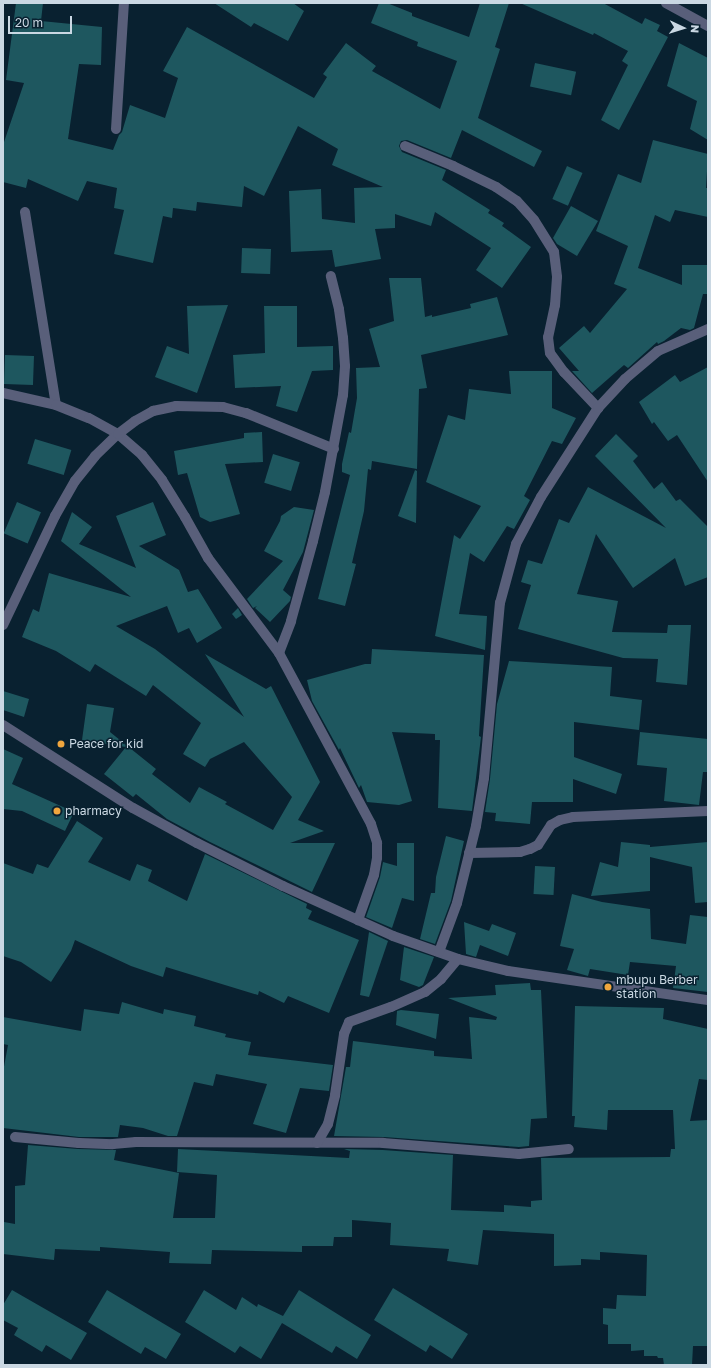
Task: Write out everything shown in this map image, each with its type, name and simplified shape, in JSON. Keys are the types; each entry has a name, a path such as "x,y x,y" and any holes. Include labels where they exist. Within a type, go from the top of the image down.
{"street":[{"path":"116,130 124,3"},
{"path":"666,3 708,26"},
{"path":"405,146 496,187 517,201 534,220 554,252 556,277 555,305 548,337 550,353 564,372 598,408"},
{"path":"25,212 56,405"},
{"path":"279,653 302,584 325,492 343,395 345,366 339,309 331,276"},
{"path":"439,952 457,903 476,826 484,778 500,603 516,544 541,497 598,408 626,378 658,351 708,329"},
{"path":"3,393 56,405 89,418 118,434 142,455 162,480 186,517 208,558 279,653 373,830 377,843 377,858 374,875 358,920"},
{"path":"3,625 55,516 75,481 96,456 118,434 135,421 152,412 176,406 208,406 224,408 246,413 334,449"},
{"path":"3,725 133,808 165,826 283,886 393,936 458,959 508,971 708,1000"},
{"path":"469,853 520,852 530,849 538,844 551,825 560,820 573,817 708,811"},
{"path":"317,1143 328,1124 335,1095 344,1034 349,1022 391,1007 426,992 441,979 458,959"},
{"path":"15,1137 78,1143 113,1144 136,1142 383,1143 519,1154 570,1149"}],"building":[{"path":"16,3 43,3 41,21 102,27 101,65 79,64 68,139 113,150 119,135 122,132 130,105 165,118 178,78 163,71 187,27 314,98 327,77 323,74 346,43 376,66 372,71 440,109 457,61 417,46 418,42 371,23 379,3 387,3 412,13 412,16 469,37 480,3 509,3 495,47 500,49 478,118 542,151 534,167 462,130 451,158 407,140 401,141 399,146 402,152 446,170 442,180 490,210 488,213 504,223 502,226 531,247 502,288 476,270 491,248 435,212 431,226 395,214 395,228 375,229 381,259 335,267 332,250 291,252 289,191 321,189 322,219 355,223 354,188 383,187 332,165 338,149 298,126 264,196 244,186 242,207 197,202 196,211 173,208 172,218 163,216 153,263 114,254 124,210 114,208 117,188 87,181 78,201 28,179 26,188 3,182 3,145 24,83 6,80"},
{"path":"214,3 293,3 304,11 288,41 254,23 251,27"},
{"path":"520,3 603,3 642,24 645,18 660,25 657,31 668,37 619,130 601,120 628,65 622,61 628,51 594,33 593,35"},
{"path":"679,43 708,58 708,140 690,129 697,101 667,86"},
{"path":"535,63 576,72 571,95 530,86"},
{"path":"653,140 708,154 706,188 708,188 708,217 675,210 670,222 655,215 638,268 682,285 682,265 708,265 708,294 703,294 694,328 690,330 681,328 664,341 658,344 657,342 628,368 624,365 592,393 572,371 579,371 559,348 584,326 590,333 627,289 614,284 628,246 596,231 618,174 641,183"},
{"path":"567,166 583,173 568,206 552,199"},
{"path":"571,206 598,221 577,256 557,244 553,238"},
{"path":"242,248 271,249 270,274 241,273"},
{"path":"389,278 421,278 425,317 432,315 432,317 471,308 470,304 497,297 508,335 421,355 427,388 419,389 417,469 372,461 371,470 368,469 364,511 352,563 356,564 345,606 318,599 350,475 342,472 342,464 349,432 351,433 357,398 356,368 380,367 369,329 394,321"},
{"path":"228,305 197,393 155,377 167,346 189,354 187,306"},
{"path":"264,306 297,306 297,347 333,346 333,370 312,371 297,412 276,406 281,386 235,388 233,355 265,353"},
{"path":"5,355 34,356 33,385 4,384"},
{"path":"708,367 708,482 677,435 668,441 654,422 652,424 639,402 675,375 680,382"},
{"path":"509,371 552,371 552,408 576,418 562,444 552,441 524,496 530,500 514,529 507,526 484,562 470,553 459,614 487,616 485,650 435,636 454,535 460,539 481,506 426,482 448,415 465,420 469,389 511,394"},
{"path":"262,432 263,462 225,464 240,514 210,522 200,517 187,473 178,475 174,451 244,438 244,433"},
{"path":"616,434 638,456 633,461 654,489 662,482 676,501 680,499 708,527 708,577 685,586 675,558 633,588 596,534 577,594 618,601 612,632 667,633 668,625 691,625 687,685 656,682 658,659 623,658 518,629 531,585 521,582 528,560 542,564 559,519 569,523 588,487 666,528 595,456"},
{"path":"35,439 71,450 64,475 27,464"},
{"path":"273,454 300,462 291,491 264,483"},
{"path":"415,470 417,471 416,523 398,516"},
{"path":"17,502 41,512 28,543 4,533"},
{"path":"153,502 166,535 139,546 179,570 188,592 198,589 222,628 197,643 189,628 178,633 167,606 116,626 155,649 244,717 205,654 266,689 271,686 320,782 298,820 324,831 290,843 335,843 312,892 210,842 167,819 136,794 133,797 104,774 126,747 82,740 87,704 114,708 110,732 156,769 152,774 190,803 199,787 227,802 225,804 273,830 292,797 244,742 210,759 205,767 183,754 201,723 153,685 146,696 95,664 90,672 56,651 22,637 33,609 39,612 49,573 131,597 61,541 72,512 92,527 79,544 136,568 116,516"},
{"path":"294,507 314,510 303,552 283,590 291,597 290,601 270,622 255,608 257,606 253,608 247,599 283,561 264,551 280,521 281,516"},
{"path":"238,608 242,615 236,619 232,614"},
{"path":"372,649 484,655 479,736 481,737 472,811 438,808 440,740 435,740 435,734 392,732 412,801 399,805 367,802 361,785 359,788 340,748 339,750 312,701 307,680 365,664 371,664"},
{"path":"509,661 612,667 610,696 642,700 639,730 574,722 574,757 622,774 616,794 573,779 573,802 532,802 530,824 495,821 496,813 485,812 490,779 497,704"},
{"path":"3,691 29,699 24,717 3,710"},
{"path":"640,732 708,739 708,772 703,772 699,805 664,801 667,768 637,765"},
{"path":"3,749 23,758 12,784 74,812 65,831 22,811 3,809"},
{"path":"77,821 103,838 88,862 130,881 137,864 152,870 148,881 187,901 205,854 307,904 306,908 312,911 308,919 359,940 329,1013 288,996 284,1003 259,991 258,995 166,967 163,977 131,966 75,940 71,951 51,982 21,962 3,956 3,863 33,874 37,864 48,868"},
{"path":"446,836 464,841 451,901 435,944 420,939 431,893 435,893 436,877"},
{"path":"621,842 650,845 650,847 708,842 708,902 695,903 692,867 650,857 650,891 591,896 600,862 618,867"},
{"path":"397,843 414,843 414,901 402,898 392,928 366,917 380,877 383,862 397,866"},
{"path":"535,866 555,867 554,895 534,894"},
{"path":"572,894 602,902 650,909 651,939 686,944 690,915 708,917 708,992 673,988 676,966 630,962 628,975 590,969 588,976 567,970 574,949 560,946"},
{"path":"464,922 489,931 492,924 516,933 508,956 480,945 476,957 466,954"},
{"path":"369,932 388,941 369,997 360,995"},
{"path":"404,947 434,957 423,985 419,987 400,980"},
{"path":"530,983 531,990 541,990 547,1118 531,1119 529,1146 519,1147 384,1137 334,1136 346,1067 350,1067 353,1041 434,1051 434,1056 472,1059 469,1017 496,1020 497,1017 448,998 496,995 495,985"},
{"path":"122,1002 163,1014 164,1009 196,1016 194,1026 226,1034 225,1037 251,1042 248,1055 333,1065 329,1091 300,1088 286,1133 253,1124 267,1084 216,1074 213,1086 194,1082 177,1136 168,1136 143,1128 120,1125 118,1137 79,1137 3,1128 3,1072 8,1045 3,1044 3,1017 81,1031 84,1009 119,1014"},
{"path":"575,1006 664,1008 663,1019 708,1029 708,1080 699,1079 690,1121 708,1120 708,1346 693,1346 692,1365 664,1365 663,1358 658,1358 657,1356 644,1356 644,1350 631,1351 631,1344 608,1344 608,1325 603,1324 603,1308 616,1309 617,1295 646,1296 647,1255 600,1252 600,1260 581,1259 581,1265 554,1266 554,1234 483,1230 478,1265 447,1261 449,1249 390,1245 391,1223 352,1220 352,1237 334,1237 333,1246 302,1246 302,1252 212,1250 211,1264 169,1263 170,1252 100,1247 100,1251 55,1249 54,1260 3,1254 4,1222 15,1224 15,1186 25,1185 28,1145 116,1150 114,1160 179,1173 173,1218 215,1218 217,1175 177,1172 178,1149 349,1158 350,1151 344,1149 453,1155 451,1210 504,1212 504,1205 531,1207 531,1201 542,1200 541,1158 670,1157 671,1149 675,1149 673,1110 608,1110 607,1130 574,1127 575,1116 572,1116"},
{"path":"401,1010 439,1014 436,1039 396,1025 397,1011"},
{"path":"393,1288 468,1334 452,1359 430,1345 426,1352 374,1320"},
{"path":"12,1290 87,1333 71,1360 46,1345 42,1352 14,1335 18,1328 3,1320 3,1305"},
{"path":"107,1290 181,1334 166,1359 145,1347 141,1354 88,1322"},
{"path":"204,1290 236,1310 242,1297 257,1307 258,1304 283,1316 299,1290 371,1335 357,1359 336,1346 332,1353 282,1323 261,1359 240,1346 235,1353 185,1322"}],"place":[{"name":"Peace for kid","path":"61,744"},
{"name":"pharmacy","path":"57,811"},
{"name":"mbupu Berber station","path":"608,987"}]}
